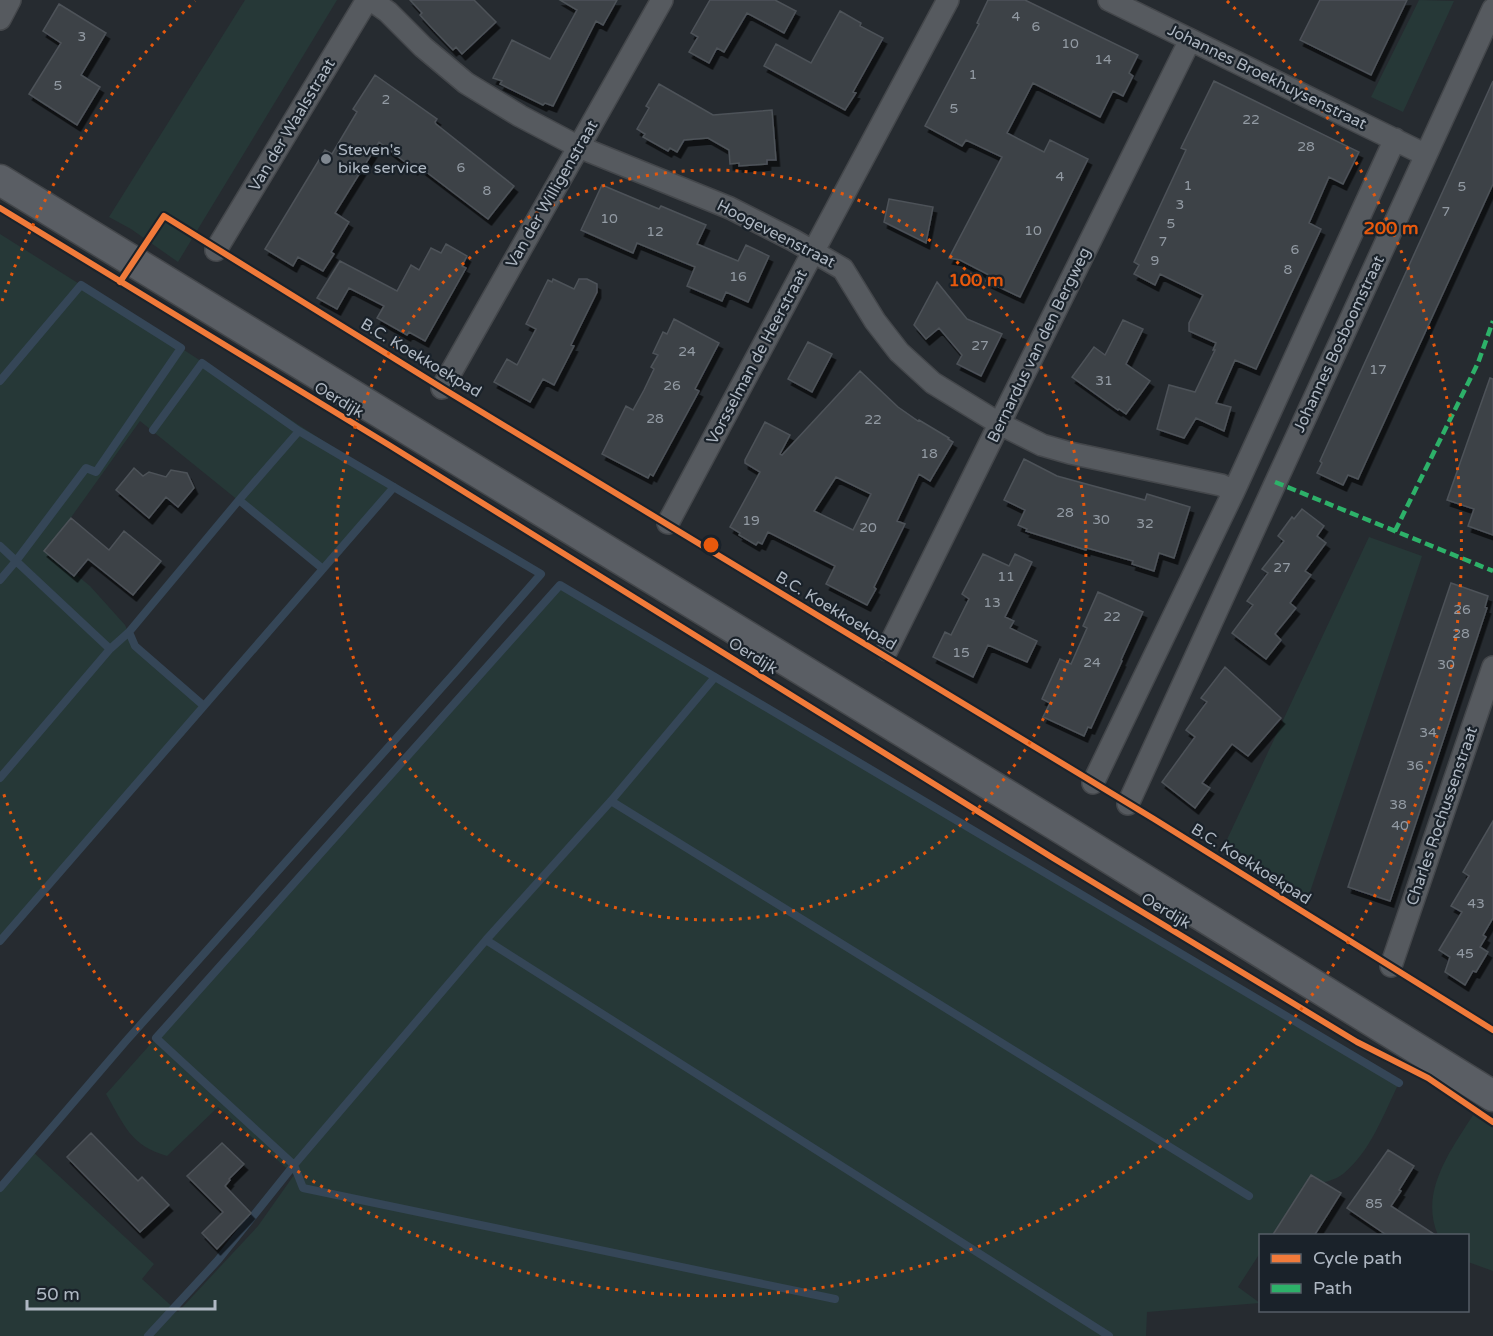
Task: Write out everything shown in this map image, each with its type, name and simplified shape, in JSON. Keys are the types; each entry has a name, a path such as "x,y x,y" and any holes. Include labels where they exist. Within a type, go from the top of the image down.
{"street":[{"path":"0,19 10,0"},
{"name":"Hoogeveenstraat","path":"369,0 388,12 423,47 466,83 520,116 579,147 730,208 843,269 875,321 899,351 933,383 1000,424 1042,445 1221,485 1234,491"},
{"name":"Van der Waalsstraat","path":"216,250 369,0"},
{"name":"Van der Willigenstraat","path":"442,388 662,0"},
{"name":"Vorsselman de Heerstraat","path":"668,523 948,0"},
{"name":"Johannes Broekhuysenstraat","path":"1109,0 1426,155"},
{"name":"Johannes Bosboomstraat","path":"1128,804 1493,9"},
{"name":"Bernardus van den Bergweg","path":"887,650 1190,40"},
{"name":"Johannes Bosboomstraat","path":"1093,783 1234,491 1395,139"},
{"name":"Oerdijk","path":"0,180 1064,830 1493,1096"},
{"path":"1242,471 1275,482"},
{"name":"Charles Rochussenstraat","path":"1391,966 1493,667"}],"shaded area":[{"path":"245,0 337,0 178,262 131,229 109,217"},
{"path":"1419,0 1454,1 1403,112 1371,97"},
{"path":"0,234 181,348 394,487 323,569 140,421 47,551 90,586 125,625 135,646 204,706 0,941"},
{"path":"1369,537 1422,556 1308,898 1223,848"},
{"path":"560,585 1399,1083 1369,1144 1353,1165 1340,1176 1318,1185 1301,1196 1273,1234 1259,1234 1259,1255 1238,1287 1259,1303 1147,1312 1146,1336 0,1336 0,1187 32,1151 154,1264 142,1279 178,1312 258,1226 294,1175 218,1107 167,1156 155,1151 136,1140 124,1125 106,1094"},
{"path":"1473,1115 1493,1128 1493,1271 1469,1262 1469,1234 1438,1234 1433,1219 1432,1203 1435,1187 1447,1157"}],"building":[{"path":"410,0 474,0 496,22 462,54 456,47 453,50 420,15 422,13"},
{"path":"560,0 617,0 603,25 596,21 553,106 545,103 543,105 500,84 502,81 493,78 512,40 550,59 577,10"},
{"path":"710,0 775,0 796,11 784,33 747,13 724,52 717,48 709,63 689,52 698,37 691,33"},
{"path":"988,0 1025,0 1138,55 1129,73 1133,76 1123,96 1113,91 1100,117 1033,83 1007,133 1044,152 1050,140 1088,159 1020,297 986,281 989,275 960,260 949,258 1002,157 966,140 962,146 925,126 979,24 977,23"},
{"path":"1320,0 1407,0 1371,75 1300,40"},
{"path":"59,4 106,33 81,75 100,87 77,125 29,94 61,43 43,31"},
{"path":"840,11 861,23 860,26 883,38 845,110 764,66 776,44 811,63"},
{"path":"375,75 437,119 436,124 514,186 488,219 417,165 414,169 379,142 335,213 349,222 331,252 334,254 323,271 298,257 293,266 265,249 325,150 332,154 357,112 353,109"},
{"path":"1214,81 1359,152 1343,184 1329,177 1309,223 1321,229 1256,369 1235,360 1216,403 1231,407 1224,431 1196,418 1184,438 1157,429 1169,385 1195,392 1215,350 1213,350 1216,343 1189,331 1189,323 1203,295 1160,274 1155,285 1134,274 1139,265 1134,262 1186,150 1181,148"},
{"path":"1493,81 1493,184 1358,479 1348,475 1343,485 1317,473 1322,463 1320,461"},
{"path":"659,84 713,115 772,110 776,160 767,160 767,164 739,166 739,163 730,164 729,150 708,138 684,140 677,152 670,148 668,151 643,137 645,134 637,129 649,108 646,106"},
{"path":"602,185 659,209 661,206 706,225 697,244 738,261 746,245 769,256 748,302 726,292 722,301 687,286 695,267 637,243 633,253 581,230"},
{"path":"889,199 933,207 926,243 884,222"},
{"path":"446,244 467,256 462,266 466,268 425,341 409,332 407,335 377,318 384,306 349,288 337,309 317,298 340,261 397,291 411,265 419,270 431,248 441,253"},
{"path":"553,279 574,289 579,279 587,279 597,284 597,292 554,385 543,379 530,402 494,382 507,359 517,365 536,329 526,324 548,280 552,282"},
{"path":"937,282 967,319 1002,334 981,376 957,364 962,355 939,328 926,339 914,325"},
{"path":"674,319 719,343 695,389 699,391 653,476 650,474 648,478 602,454 626,406 633,410 644,390 654,369 651,367 658,355 653,353 663,332 667,334"},
{"path":"1123,320 1143,329 1126,364 1150,381 1126,414 1072,377 1094,347 1105,355"},
{"path":"808,342 832,354 812,392 788,379"},
{"path":"860,371 898,407 953,442 930,481 919,474 897,521 905,524 867,605 826,584 835,566 768,532 762,544 758,542 756,545 730,527 760,472 745,463 745,460 765,422 790,435 780,454 782,455","holes":["836,477 871,494 853,530 814,511"]},
{"path":"1490,378 1493,379 1493,535 1468,526 1474,509 1447,500"},
{"path":"1024,459 1057,476 1145,500 1147,494 1190,507 1174,558 1159,553 1154,571 1132,564 1133,561 1087,548 1086,550 1026,531 1027,529 1018,525 1025,510 1004,500"},
{"path":"134,468 143,476 149,472 166,477 171,470 187,473 194,488 178,507 166,497 149,518 116,490"},
{"path":"1302,509 1324,526 1317,536 1326,543 1305,571 1311,575 1290,603 1296,608 1275,634 1281,640 1266,659 1232,633 1253,605 1247,601 1268,573 1262,569 1284,541 1278,536 1292,517 1294,519"},
{"path":"71,518 109,550 124,531 161,561 133,595 88,559 74,576 44,551"},
{"path":"983,554 1009,566 1015,554 1032,562 1005,617 1014,621 1010,628 1037,641 1027,662 988,645 973,677 933,657 945,632 951,635 969,599 962,594"},
{"path":"1451,583 1488,596 1485,607 1487,608 1390,901 1348,887"},
{"path":"1098,592 1143,612 1091,728 1088,727 1084,736 1043,717 1050,703 1042,699 1060,659 1071,664 1087,628 1083,626"},
{"path":"1225,667 1281,718 1248,756 1232,744 1202,783 1210,788 1195,808 1162,782 1195,737 1186,730 1207,702 1201,698"},
{"path":"1493,821 1493,918 1483,935 1486,937 1480,947 1488,952 1465,985 1445,972 1450,957 1439,950 1462,912 1451,906 1469,876 1463,872"},
{"path":"91,1133 138,1181 142,1177 169,1205 140,1232 67,1157"},
{"path":"222,1143 244,1164 225,1186 251,1213 217,1249 202,1233 223,1212 187,1176"},
{"path":"1388,1150 1414,1166 1391,1206 1434,1234 1385,1234 1347,1208"},
{"path":"1311,1175 1341,1193 1315,1234 1273,1234"}],"waterway":[{"path":"0,381 81,285 181,348 96,472 86,468 16,561 0,546"},
{"path":"0,1188 126,1041 541,574 299,431 202,363 153,430"},
{"path":"299,431 239,500 323,569"},
{"path":"0,941 394,487"},
{"path":"204,706 135,646 129,632 239,500"},
{"path":"0,580 16,561 110,649"},
{"path":"148,1336 218,1260 294,1165 156,1038 560,585 1399,1083"},
{"path":"0,778 110,649 129,632"},
{"path":"715,677 611,801 486,940 294,1165 303,1188 835,1299"},
{"path":"611,801 1249,1196"},
{"path":"486,940 1109,1336"}],"marked path":[{"path":"1395,531 1478,363 1493,321"},
{"path":"1275,482 1493,571"}],"cycle path":[{"path":"0,208 389,445 1053,858 1357,1042 1428,1078 1493,1122"},
{"name":"B.C. Koekkoekpad","path":"120,282 164,216 442,388 1154,819 1493,1030"}],"place":[{"name":"Steven's bike service","path":"326,159"}]}
